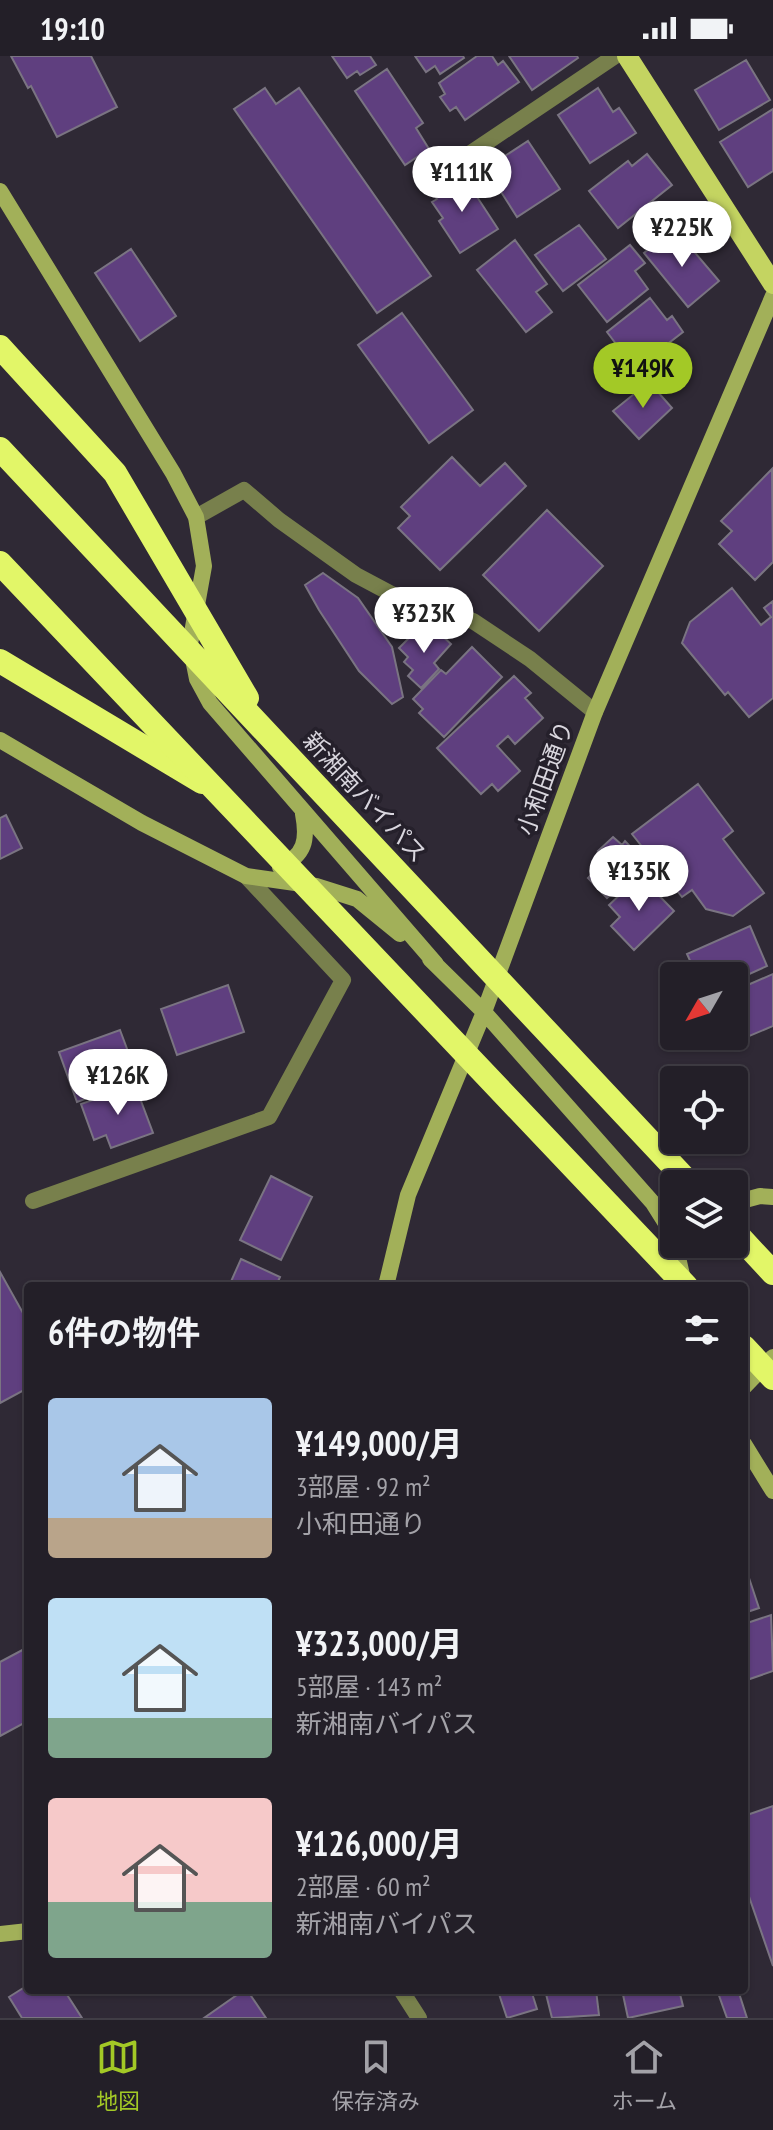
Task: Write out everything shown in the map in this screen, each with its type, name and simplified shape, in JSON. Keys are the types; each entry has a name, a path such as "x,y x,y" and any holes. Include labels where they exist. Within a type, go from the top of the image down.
{"highway":[{"path":"0,347 115,473 271,738"},
{"name":"新湘南バイパス","path":"0,449 677,1170"},
{"path":"0,563 681,1282"},
{"path":"0,661 215,789"},
{"path":"748,1246 773,1273"},
{"path":"748,1351 773,1378"}],"main road":[{"path":"627,56 773,284"}],"street":[{"path":"462,159 615,56"},
{"path":"0,191 173,473 196,517 204,566 190,644 197,679 210,703 303,813 436,964 484,1012 660,1214"},
{"name":"小和田通り","path":"387,1282 408,1195 484,1012 595,712 773,296"},
{"path":"196,517 244,490 279,520 356,575 403,600 473,621 530,659 595,712"},
{"path":"0,740 142,823 246,876 316,886 357,899 436,964"},
{"path":"246,876 271,872 293,861 303,848 306,831 303,813"},
{"path":"33,1201 269,1117 343,980 246,876"},
{"path":"748,1199 773,1197"},
{"path":"653,1203 660,1206"},
{"path":"678,1258 684,1282"},
{"path":"748,1383 773,1357"},
{"path":"748,1450 773,1491"},
{"path":"0,1934 24,1931"},
{"path":"404,1994 419,2018"}],"building":[{"path":"11,56 91,56 117,107 57,137 31,86 28,88"},
{"path":"332,56 370,56 376,65 360,75 357,71 347,78"},
{"path":"415,56 464,58 440,74 435,66 426,72"},
{"path":"477,56 492,56 498,65 503,61 519,82 465,120 456,107 450,111 440,97 445,94 439,83"},
{"path":"509,56 577,56 578,58 532,90"},
{"path":"746,60 770,100 719,130 695,90"},
{"path":"387,69 423,123 416,128 429,149 405,165 355,91"},
{"path":"265,88 276,104 299,88 431,276 377,313 234,109"},
{"path":"598,88 613,112 619,108 636,133 590,163 558,115"},
{"path":"773,109 773,171 748,187 720,142"},
{"path":"528,141 560,189 517,217 496,184 504,178 494,163"},
{"path":"647,154 672,185 618,228 589,191 628,161 632,166"},
{"path":"453,177 458,185 466,180 498,229 460,253 439,221 443,218 432,202 437,199 431,190"},
{"path":"579,225 606,259 563,291 535,255"},
{"path":"670,232 687,252 691,248 719,281 688,307 644,253"},
{"path":"515,240 547,284 536,292 552,312 526,332 477,270"},
{"path":"630,245 645,263 635,271 648,289 607,322 578,285"},
{"path":"131,249 176,316 140,341 95,273"},
{"path":"650,298 667,320 672,316 683,332 635,369 607,332"},
{"path":"402,313 473,410 429,443 358,345"},
{"path":"649,382 672,408 639,439 613,411"},
{"path":"452,457 480,486 505,463 526,486 440,570 398,528 410,516 401,507"},
{"path":"772,469 773,562 755,580 719,544 732,531 721,521"},
{"path":"547,510 603,566 539,631 483,575"},
{"path":"323,573 358,598 392,647 403,697 392,704 359,671 305,585"},
{"path":"732,588 761,625 771,617 764,608 773,601 773,698 749,717 728,692 725,695 682,643 690,622"},
{"path":"420,627 429,635 433,631 439,633 451,644 434,663 439,669 421,688 408,676 413,670 404,662 408,657 399,648"},
{"path":"472,647 502,677 444,737 419,713 423,709 413,699 441,670 446,674"},
{"path":"514,676 531,693 525,698 543,718 515,744 508,736 497,746 520,771 498,791 492,784 481,794 437,748"},
{"path":"698,784 733,831 723,839 764,893 733,916 706,909 692,890 682,897 632,834"},
{"path":"6,815 22,848 0,859 0,818"},
{"path":"613,837 622,845 625,841 645,862 607,898 588,878 597,869 592,864 602,855 598,851"},
{"path":"640,876 674,911 634,950 611,926 620,917 609,905"},
{"path":"750,926 767,966 748,975 748,962 691,962 687,954"},
{"path":"773,974 773,1026 748,1037 748,985"},
{"path":"228,985 244,1032 177,1055 161,1009"},
{"path":"120,1030 136,1073 94,1088 96,1095 77,1102 59,1052"},
{"path":"135,1085 153,1133 111,1148 106,1135 94,1140 81,1104"},
{"path":"271,1176 312,1197 281,1260 240,1240"},
{"path":"241,1259 280,1277 278,1282 231,1282"},
{"path":"0,1272 24,1315 24,1390 0,1403"},
{"path":"748,1575 759,1608 748,1612"},
{"path":"771,1615 773,1671 748,1680 748,1623"},
{"path":"24,1649 24,1723 0,1736 0,1662"},
{"path":"773,1806 773,1966 748,1894 748,1815"},
{"path":"24,1988 24,1994 67,1994 82,2018 22,2018 9,1997"},
{"path":"238,1994 250,1994 266,2018 204,2018"},
{"path":"499,1994 532,1994 537,2009 507,2018"},
{"path":"546,1994 596,1994 599,2015 552,2018"},
{"path":"623,1994 680,1994 683,2006 628,2018"},
{"path":"718,1994 739,1994 747,2018 727,2018"}]}
